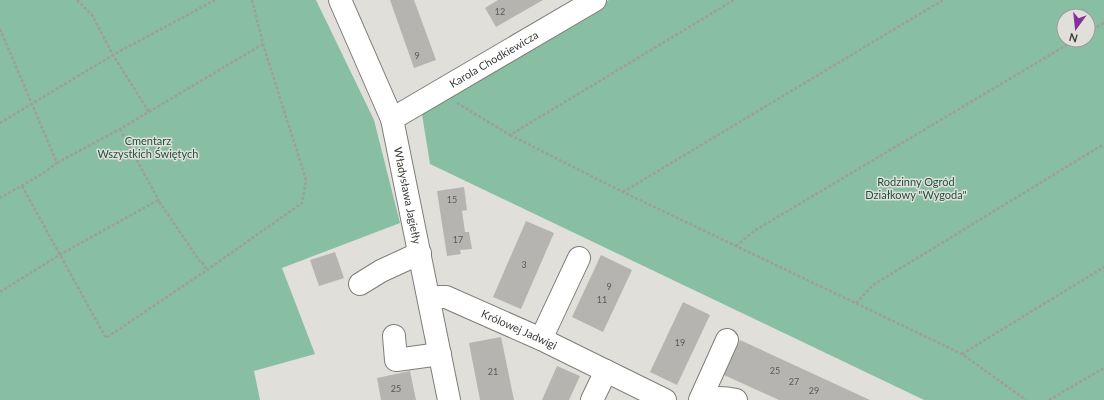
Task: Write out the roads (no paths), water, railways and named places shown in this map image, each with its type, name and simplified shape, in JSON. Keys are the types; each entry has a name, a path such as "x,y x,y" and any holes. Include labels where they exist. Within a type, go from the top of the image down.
{"street":[{"name":"Władysława Jagiełły","path":"340,0 392,119 449,400"},
{"name":"Karola Chodkiewicza","path":"392,119 595,0"},
{"path":"360,284 398,262 420,253"},
{"path":"541,339 579,258"},
{"name":"Królowej Jadwigi","path":"429,297 446,298 541,339 665,400"},
{"path":"394,336 396,360 440,354"},
{"path":"700,400 727,340"},
{"path":"592,400 606,371"},
{"path":"700,400 722,397 736,400"}],"park label":[{"name":"Cmentarz Wszystkich Świętych","path":"148,147"},
{"name":"Rodzinny Ogród Działkowy \"Wygoda\"","path":"916,188"}]}
